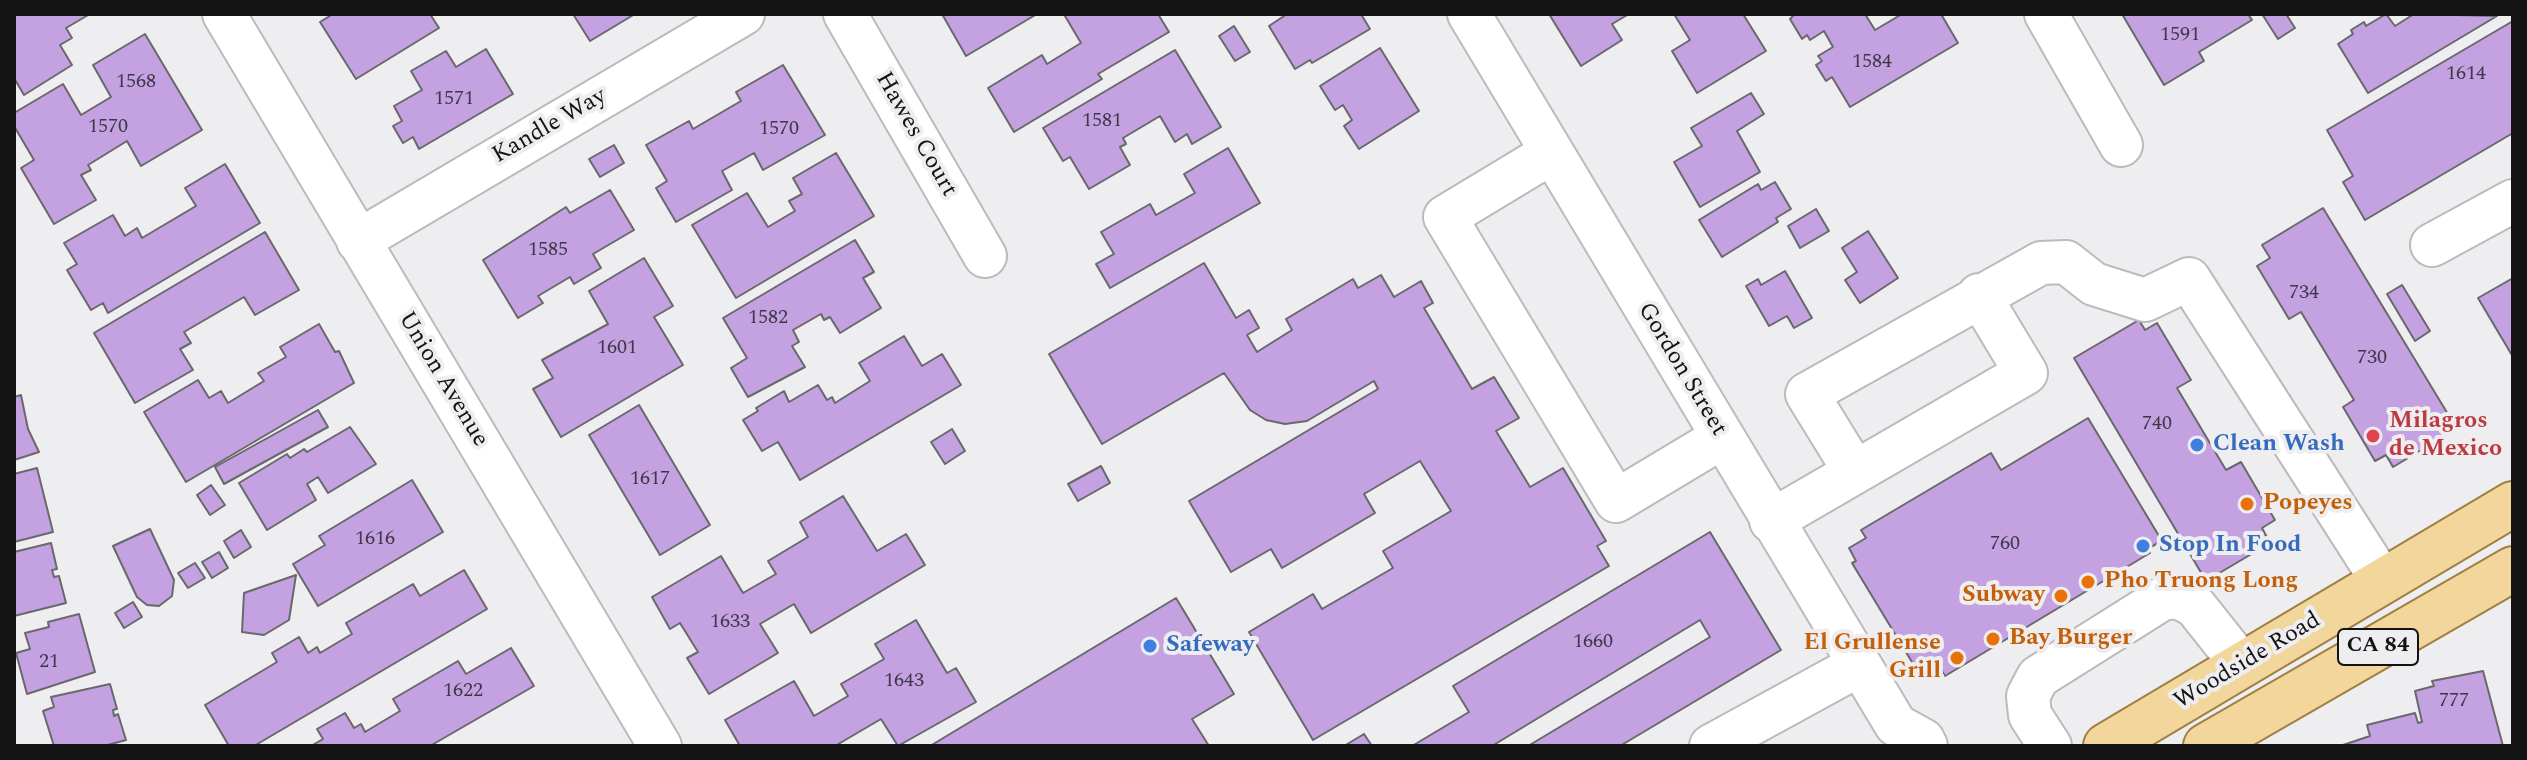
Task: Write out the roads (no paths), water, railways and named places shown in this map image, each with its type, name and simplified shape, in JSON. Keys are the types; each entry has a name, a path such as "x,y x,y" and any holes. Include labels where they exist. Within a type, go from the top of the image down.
{"main road":[{"name":"Woodside Road","path":"2106,746 2513,504"},
{"name":"CA 84","path":"2206,746 2512,574"}],"street":[{"name":"Union Avenue","path":"224,14 660,746"},
{"name":"Kandle Way","path":"358,241 743,14"},
{"name":"Hawes Court","path":"845,14 985,256"},
{"name":"Gordon Street","path":"1469,14 1771,521 1906,739"},
{"path":"2046,14 2121,145"},
{"path":"1551,153 1445,217 1616,501 1721,438"},
{"path":"2432,245 2513,201"},
{"path":"1855,472 1807,394 2041,263 2066,262 2094,284 2145,300 2189,279 2383,582"},
{"path":"1771,521 2026,373 1979,295"},
{"path":"2050,746 2030,715 2028,696 2038,677 2162,599 2178,597 2195,606 2242,665"},
{"path":"1711,746 1859,665"}],"place":[{"name":"Milagros de Mexico","path":"2373,436"},
{"name":"Clean Wash","path":"2197,445"},
{"name":"Popeyes","path":"2247,504"},
{"name":"Stop In Food","path":"2143,546"},
{"name":"Pho Truong Long","path":"2088,582"},
{"name":"Subway","path":"2061,596"},
{"name":"Bay Burger","path":"1993,639"},
{"name":"Safeway","path":"1150,646"},
{"name":"El Grullense Grill","path":"1957,658"}]}
